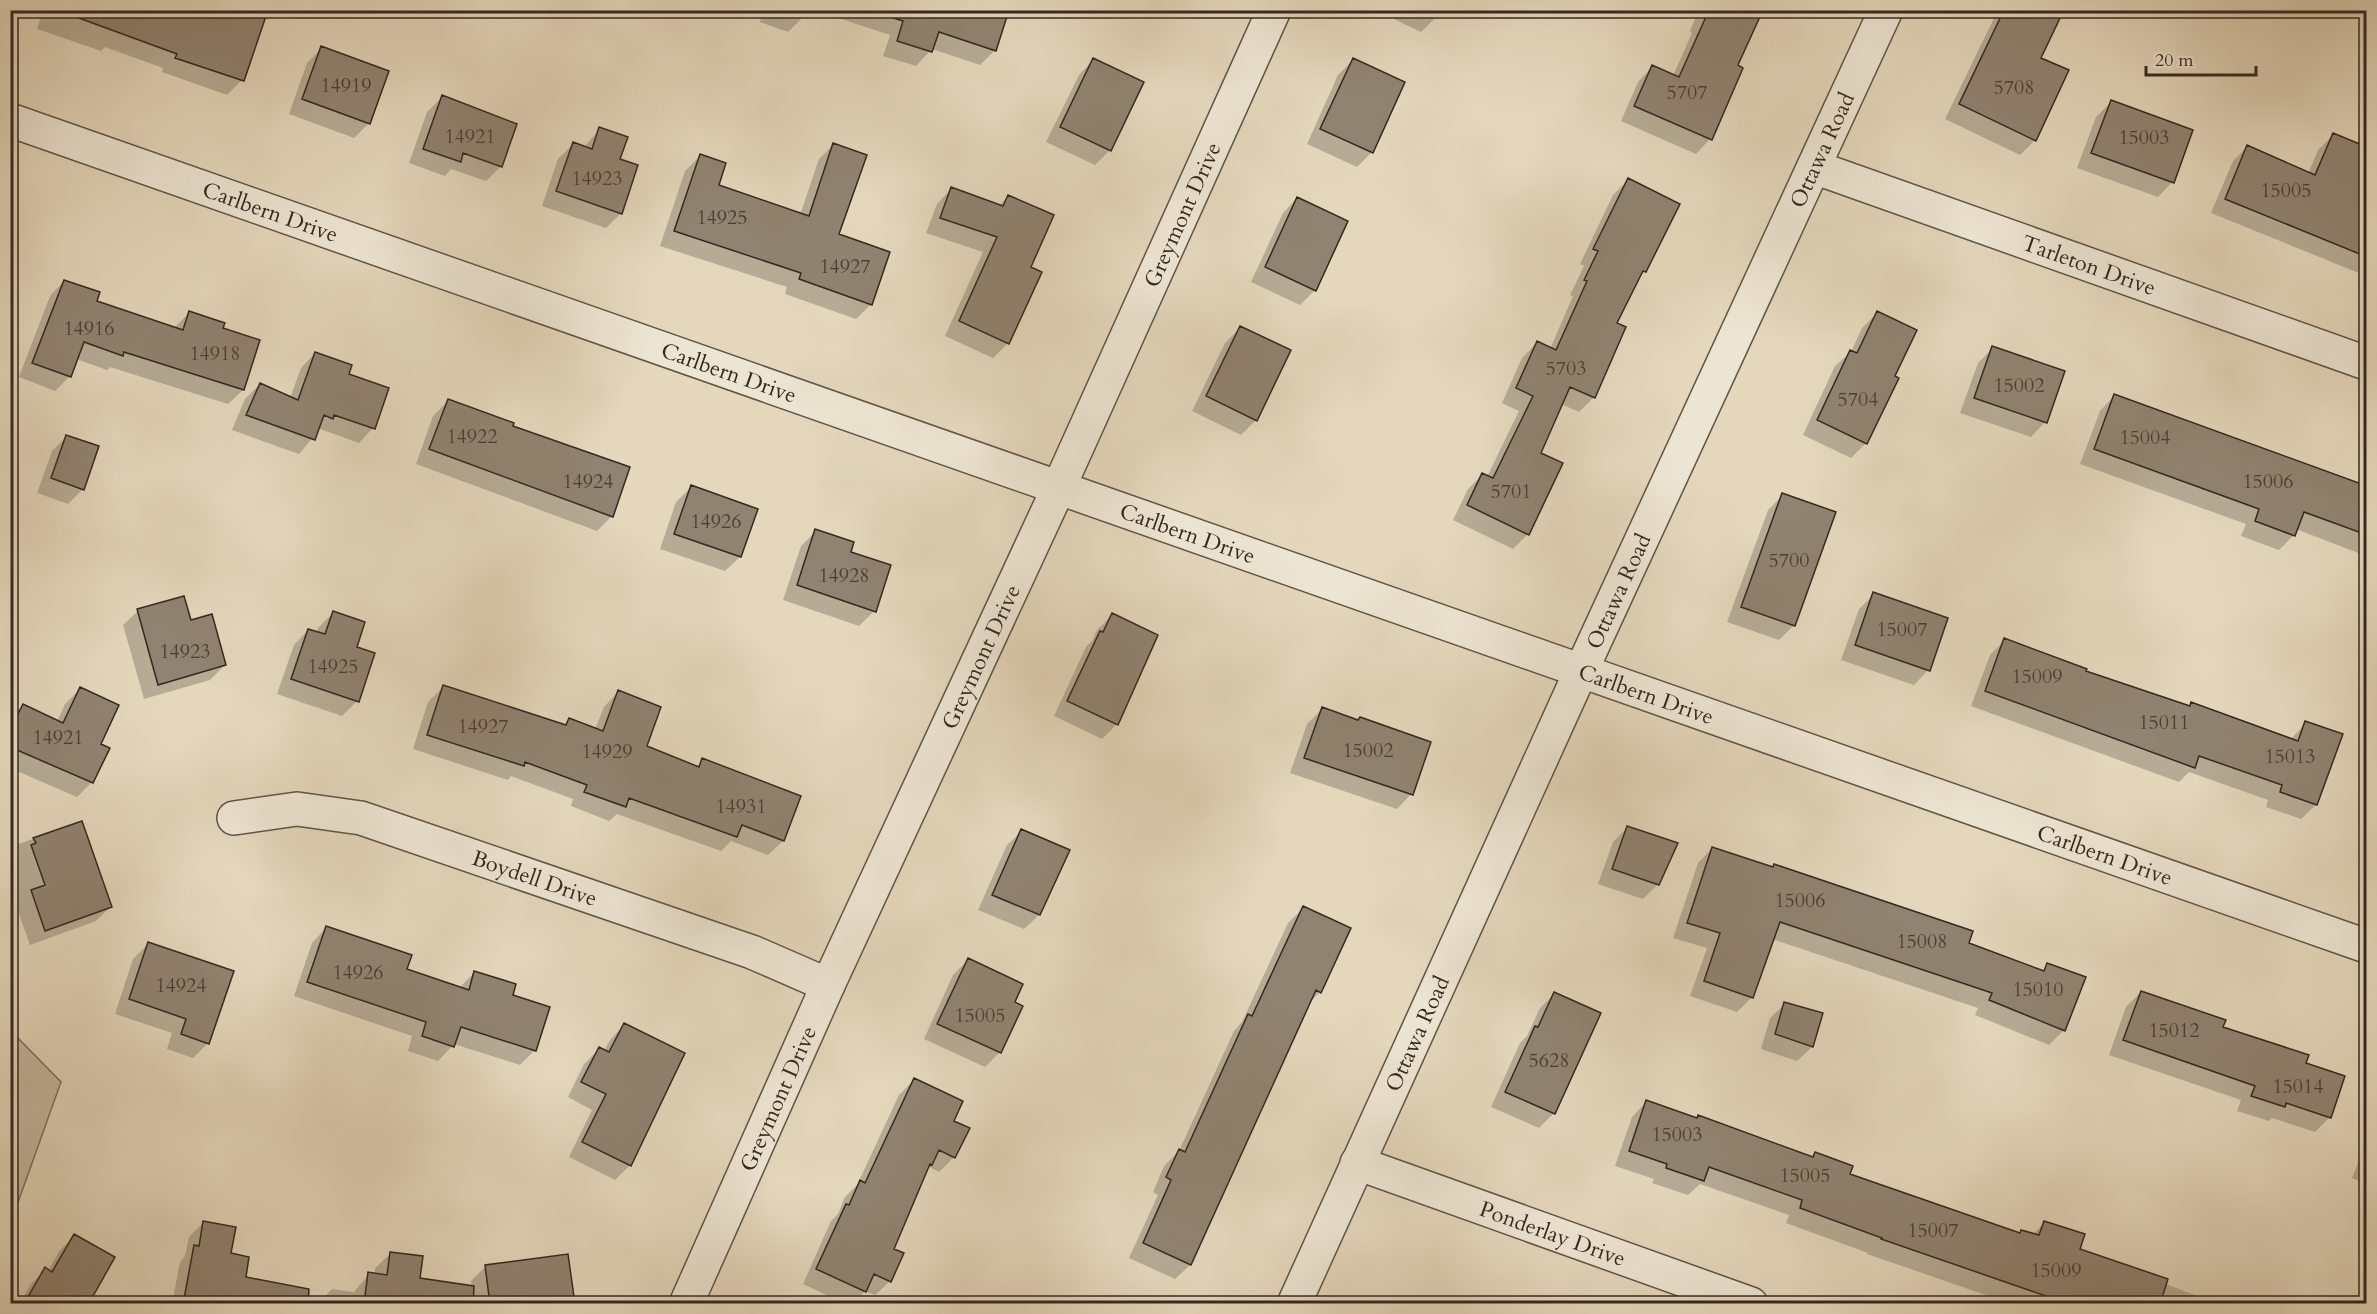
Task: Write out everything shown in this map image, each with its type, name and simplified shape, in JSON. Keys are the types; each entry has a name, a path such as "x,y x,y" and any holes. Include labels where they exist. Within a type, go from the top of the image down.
{"street":[{"name":"Greymont Drive","path":"686,1304 828,985 1059,488 1274,10"},
{"name":"Ottawa Road","path":"1294,1304 1581,671 1886,10"},
{"name":"Carlbern Drive","path":"10,120 2367,946"},
{"name":"Tarleton Drive","path":"1814,166 2367,363"},
{"name":"Boydell Drive","path":"234,818 297,808 361,818 752,952 828,985"},
{"name":"Ponderlay Drive","path":"1357,1163 1751,1304"}],"shaded area":[{"path":"11,1031 61,1082 11,1222"}],"building":[{"path":"69,10 249,10 266,16 244,81 175,58 177,54 68,14"},
{"path":"891,10 1009,10 996,51 939,32 932,52 897,41 903,21 890,17"},
{"path":"1709,10 1763,10 1738,65 1743,68 1712,140 1634,106 1652,65 1679,77"},
{"path":"2004,10 2044,10 2060,18 2041,58 2069,70 2036,141 1959,104"},
{"path":"321,46 389,71 370,124 302,99"},
{"path":"1093,58 1144,82 1111,151 1060,127"},
{"path":"1353,58 1405,82 1373,153 1320,129"},
{"path":"442,95 517,124 502,167 463,153 461,162 423,149"},
{"path":"2111,100 2193,130 2174,183 2091,153"},
{"path":"599,127 628,137 620,159 638,165 622,214 556,191 573,142 592,149"},
{"path":"2333,133 2367,147 2367,257 2225,199 2247,145 2315,175"},
{"path":"833,143 867,155 839,234 890,252 872,305 799,279 801,273 674,231 700,154 726,163 719,185 809,216"},
{"path":"1628,178 1680,204 1617,323 1626,327 1595,398 1570,387 1541,453 1563,463 1529,535 1467,505 1482,473 1493,478 1533,396 1516,388 1537,341 1556,350 1598,251 1593,249"},
{"path":"951,187 1003,206 1008,195 1054,215 1031,267 1042,272 1009,344 959,321 997,237 940,218"},
{"path":"1297,197 1348,221 1316,291 1265,267"},
{"path":"64,280 100,292 97,301 183,330 189,311 225,323 223,328 260,340 244,390 124,352 123,356 84,342 71,377 32,363"},
{"path":"1877,311 1917,330 1895,376 1899,378 1867,444 1817,420 1850,350 1857,353"},
{"path":"1240,326 1291,350 1257,421 1206,396"},
{"path":"1992,346 2065,371 2047,423 1974,398"},
{"path":"315,352 352,365 349,374 389,388 375,429 334,415 333,419 324,415 315,440 246,415 260,383 298,400"},
{"path":"2114,394 2367,486 2367,535 2304,512 2295,536 2255,521 2259,509 2094,449"},
{"path":"448,399 514,423 513,426 630,467 613,517 429,449"},
{"path":"66,435 99,446 84,490 51,478"},
{"path":"691,485 758,509 741,557 674,534"},
{"path":"1782,493 1836,512 1795,626 1741,607"},
{"path":"815,529 854,542 851,552 891,565 876,612 797,585"},
{"path":"1873,592 1948,618 1930,671 1855,645"},
{"path":"184,596 191,620 212,614 226,665 158,685 137,609"},
{"path":"333,611 365,622 357,647 375,653 359,702 291,679 308,629 325,634"},
{"path":"1112,613 1158,635 1118,725 1067,701 1100,631 1103,632"},
{"path":"2004,638 2087,669 2086,671 2190,706 2191,702 2298,741 2305,721 2343,734 2317,805 2280,792 2282,785 2199,756 2195,768 1985,691"},
{"path":"443,685 566,725 569,718 603,731 618,690 661,707 647,746 699,767 702,758 801,796 784,841 742,825 737,837 629,798 626,807 584,792 587,785 525,762 524,766 427,735"},
{"path":"80,687 119,705 101,744 110,748 93,783 10,747 10,730 23,704 63,723"},
{"path":"1322,707 1358,720 1360,717 1431,742 1413,795 1304,758"},
{"path":"82,821 112,907 45,931 31,890 45,885 31,845 36,843 33,838"},
{"path":"1627,826 1678,843 1659,885 1612,869"},
{"path":"1021,829 1070,850 1040,915 992,895"},
{"path":"1712,847 1773,867 1774,864 1973,931 1969,943 2044,971 2047,963 2086,977 2065,1031 1989,1000 1992,993 1780,922 1753,998 1704,981 1720,933 1687,923"},
{"path":"1303,906 1351,928 1321,993 1316,990 1191,1265 1143,1243 1171,1180 1166,1177 1179,1149 1185,1152 1248,1014 1252,1016"},
{"path":"326,926 412,955 407,969 469,990 474,971 516,984 513,995 550,1007 536,1051 461,1027 454,1047 422,1036 426,1022 307,982"},
{"path":"148,942 234,971 209,1044 181,1034 186,1019 129,999"},
{"path":"968,958 1023,984 1015,1002 1023,1006 1001,1053 937,1024"},
{"path":"2141,991 2226,1020 2223,1027 2309,1055 2306,1063 2345,1076 2331,1118 2286,1103 2285,1107 2251,1096 2255,1086 2123,1040"},
{"path":"1554,992 1601,1013 1555,1114 1505,1092 1535,1026 1538,1027"},
{"path":"1784,1002 1823,1013 1813,1047 1775,1034"},
{"path":"624,1023 685,1053 631,1166 582,1142 606,1094 581,1082 599,1047 609,1052"},
{"path":"914,1078 963,1101 954,1121 970,1128 955,1158 939,1150 932,1165 930,1164 894,1249 904,1253 891,1282 874,1274 866,1292 816,1269 846,1204 849,1205 860,1180 865,1183"},
{"path":"1646,1100 1697,1118 1698,1115 1813,1157 1815,1152 1853,1166 1850,1174 2020,1233 2021,1230 2039,1235 2044,1221 2085,1234 2080,1249 2168,1279 2160,1304 2069,1304 1881,1239 1800,1208 1802,1200 1709,1167 1704,1181 1666,1168 1667,1164 1629,1151"},
{"path":"203,1221 236,1227 231,1253 249,1257 246,1277 309,1289 308,1304 183,1304 194,1245 199,1246"},
{"path":"74,1234 115,1257 92,1298 101,1304 24,1304 45,1267 52,1272"},
{"path":"390,1252 423,1256 420,1278 474,1286 473,1304 364,1304 368,1272 387,1275"},
{"path":"568,1254 575,1304 490,1304 485,1265"}]}
